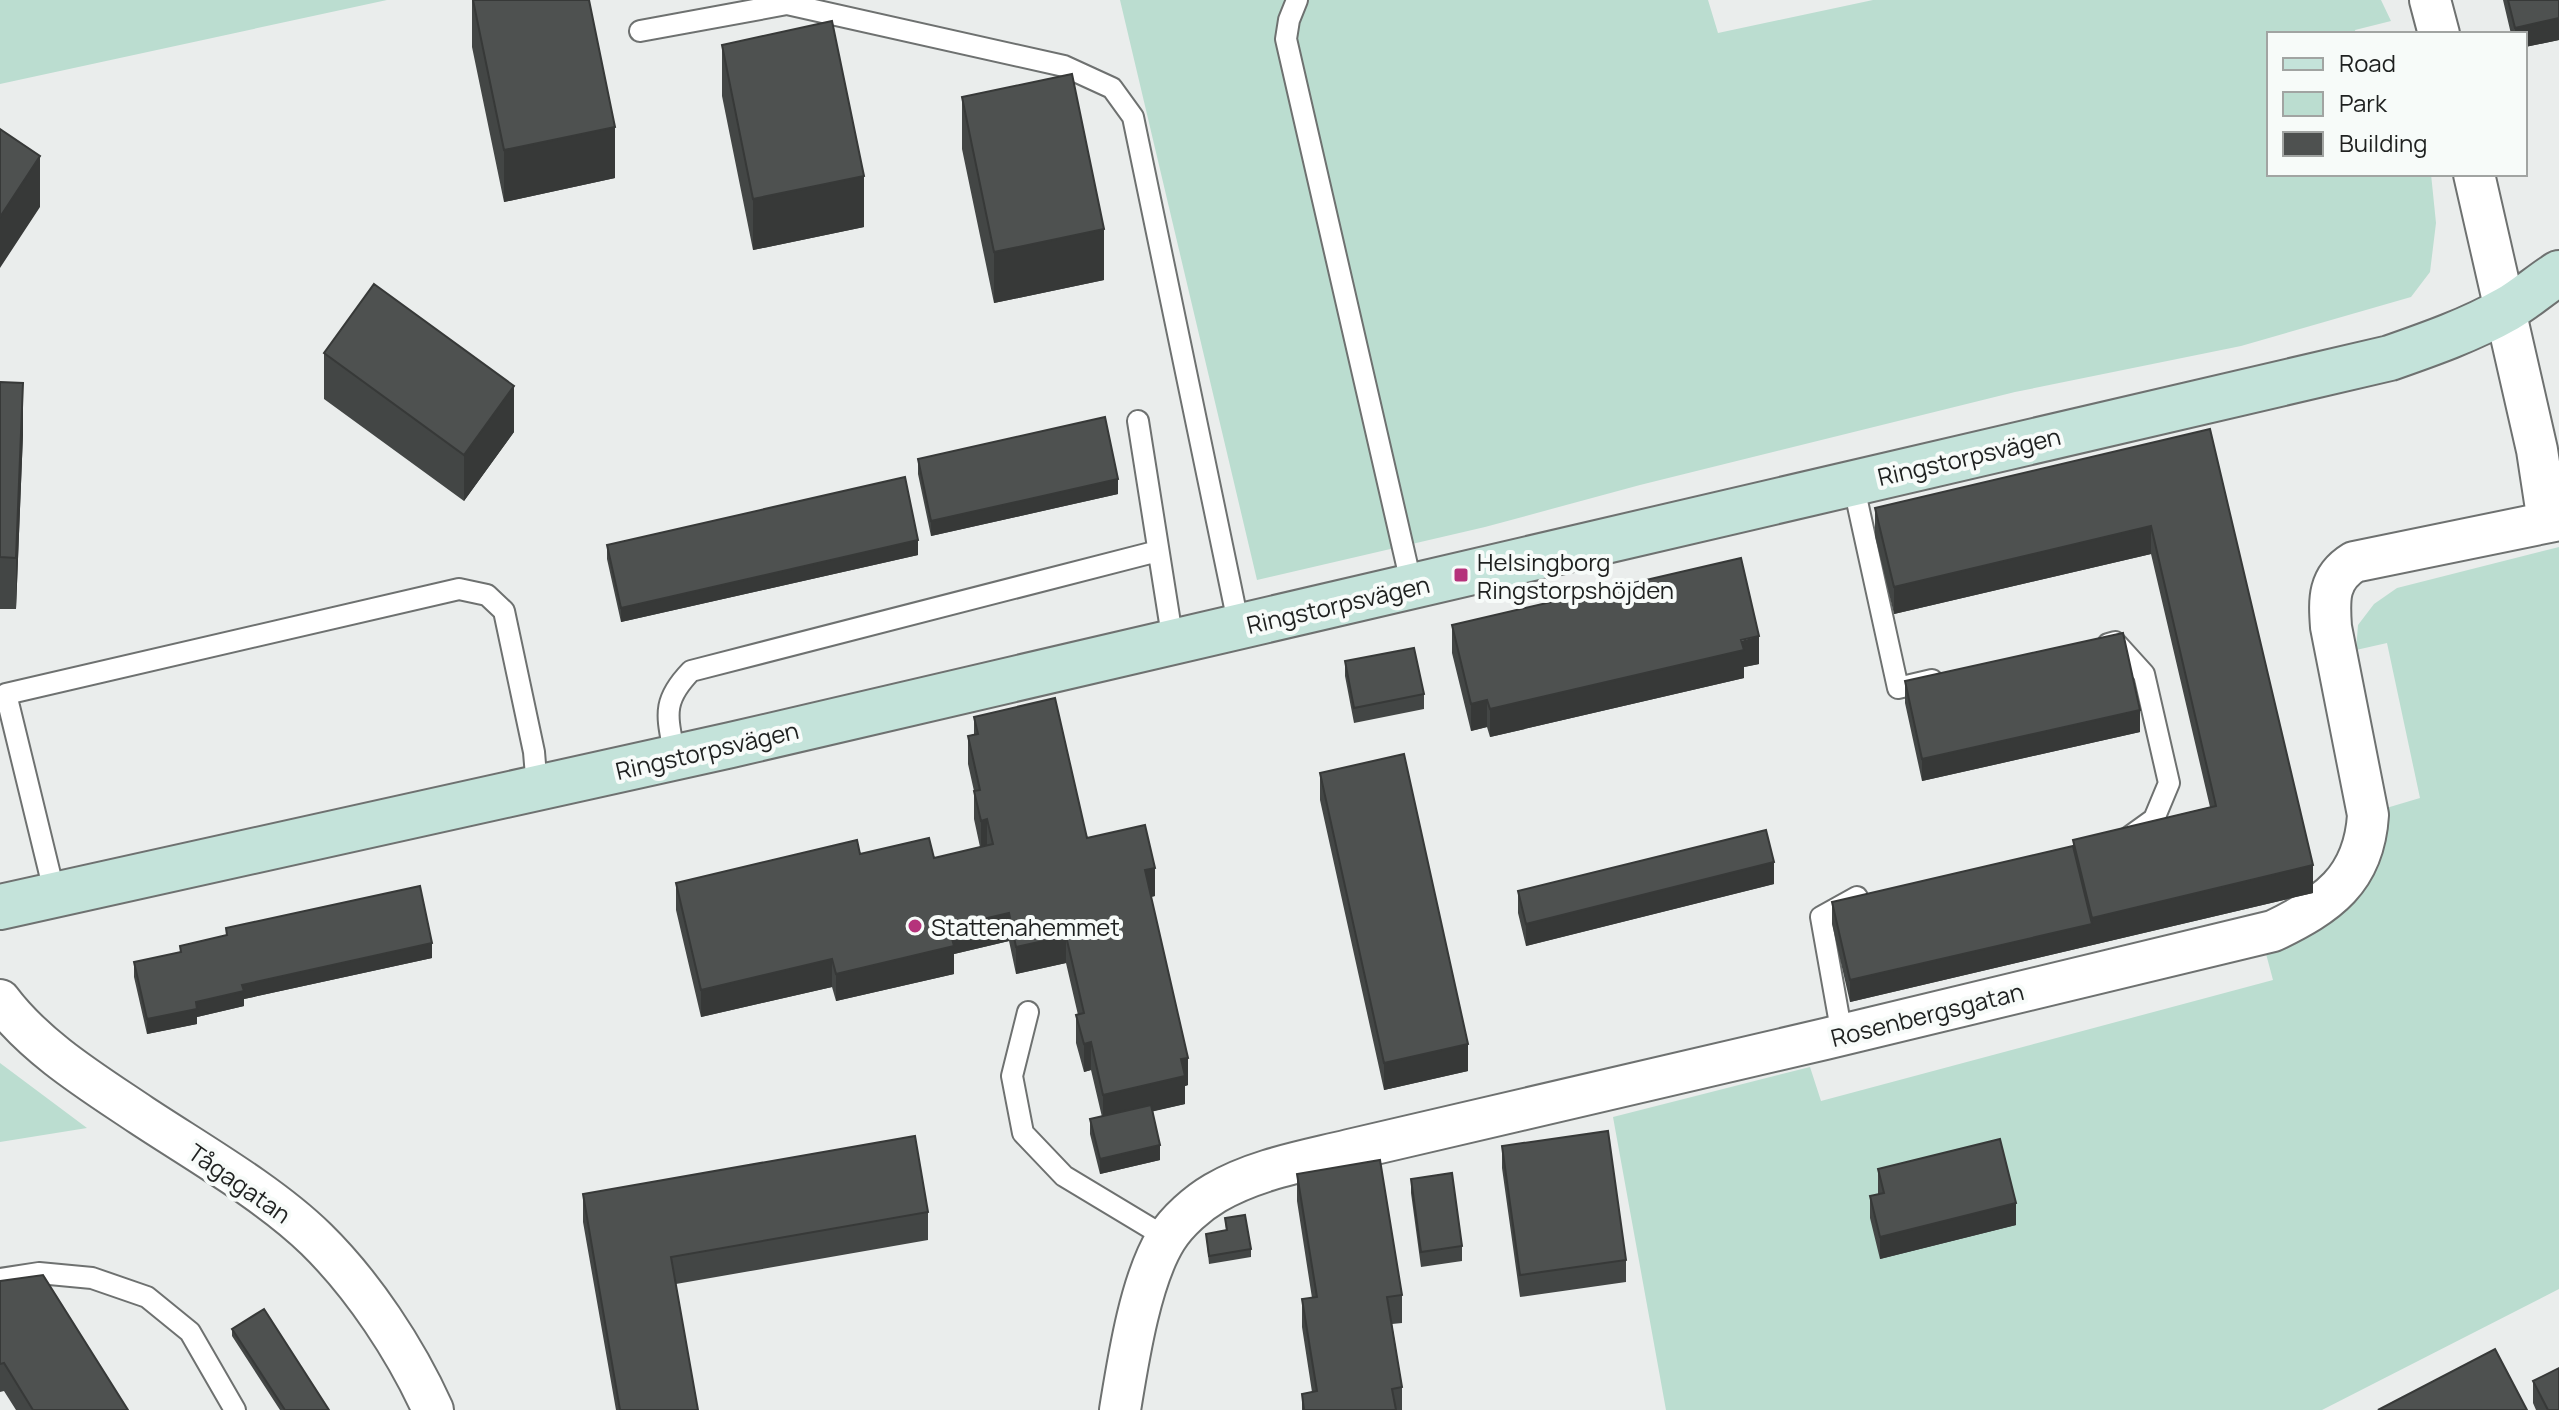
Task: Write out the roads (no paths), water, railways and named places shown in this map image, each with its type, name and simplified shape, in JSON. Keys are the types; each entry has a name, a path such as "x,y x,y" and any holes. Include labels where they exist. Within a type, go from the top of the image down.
{"street":[{"path":"2430,0 2438,32"},
{"name":"Rosenbergsgatan","path":"1120,1410 1148,1279 1167,1238 1190,1212 1215,1193 1281,1167 2273,931 2328,901 2355,867 2367,832 2368,815 2331,627 2329,600 2336,577 2354,562 2553,521 2474,176"},
{"name":"Ringstorpsvägen","path":"0,907 675,758 2390,358 2439,341 2506,310 2559,273"},
{"name":"Ringstorpsvägen","path":"2506,310 2530,305 2559,307"},
{"name":"Tågagatan","path":"0,1000 17,1023 96,1085 269,1200 315,1238 343,1268 380,1319 407,1360 433,1410"}],"lane":[{"path":"1297,0 1286,39 1412,587"},
{"path":"640,31 787,4 1064,66 1112,88 1133,117 1239,627"},
{"path":"1138,421 1173,642"},
{"path":"1853,483 1898,688 1945,678"},
{"path":"675,758 669,705 674,688 691,671 1158,551"},
{"path":"55,895 6,694 459,589 487,595 504,611 534,752 537,788"},
{"path":"2084,649 2115,642 2144,674 2169,783 2154,819 2123,841 2108,844"},
{"path":"1842,1035 1821,917 1856,897 1871,894"},
{"path":"1028,1012 1012,1076 1023,1133 1064,1176 1167,1238"},
{"path":"0,1279 39,1273 92,1278 147,1297 190,1332 235,1410"}],"place":[{"name":"Helsingborg Ringstorpshöjden","path":"1461,575"},
{"name":"Stattenahemmet","path":"915,926"}]}
